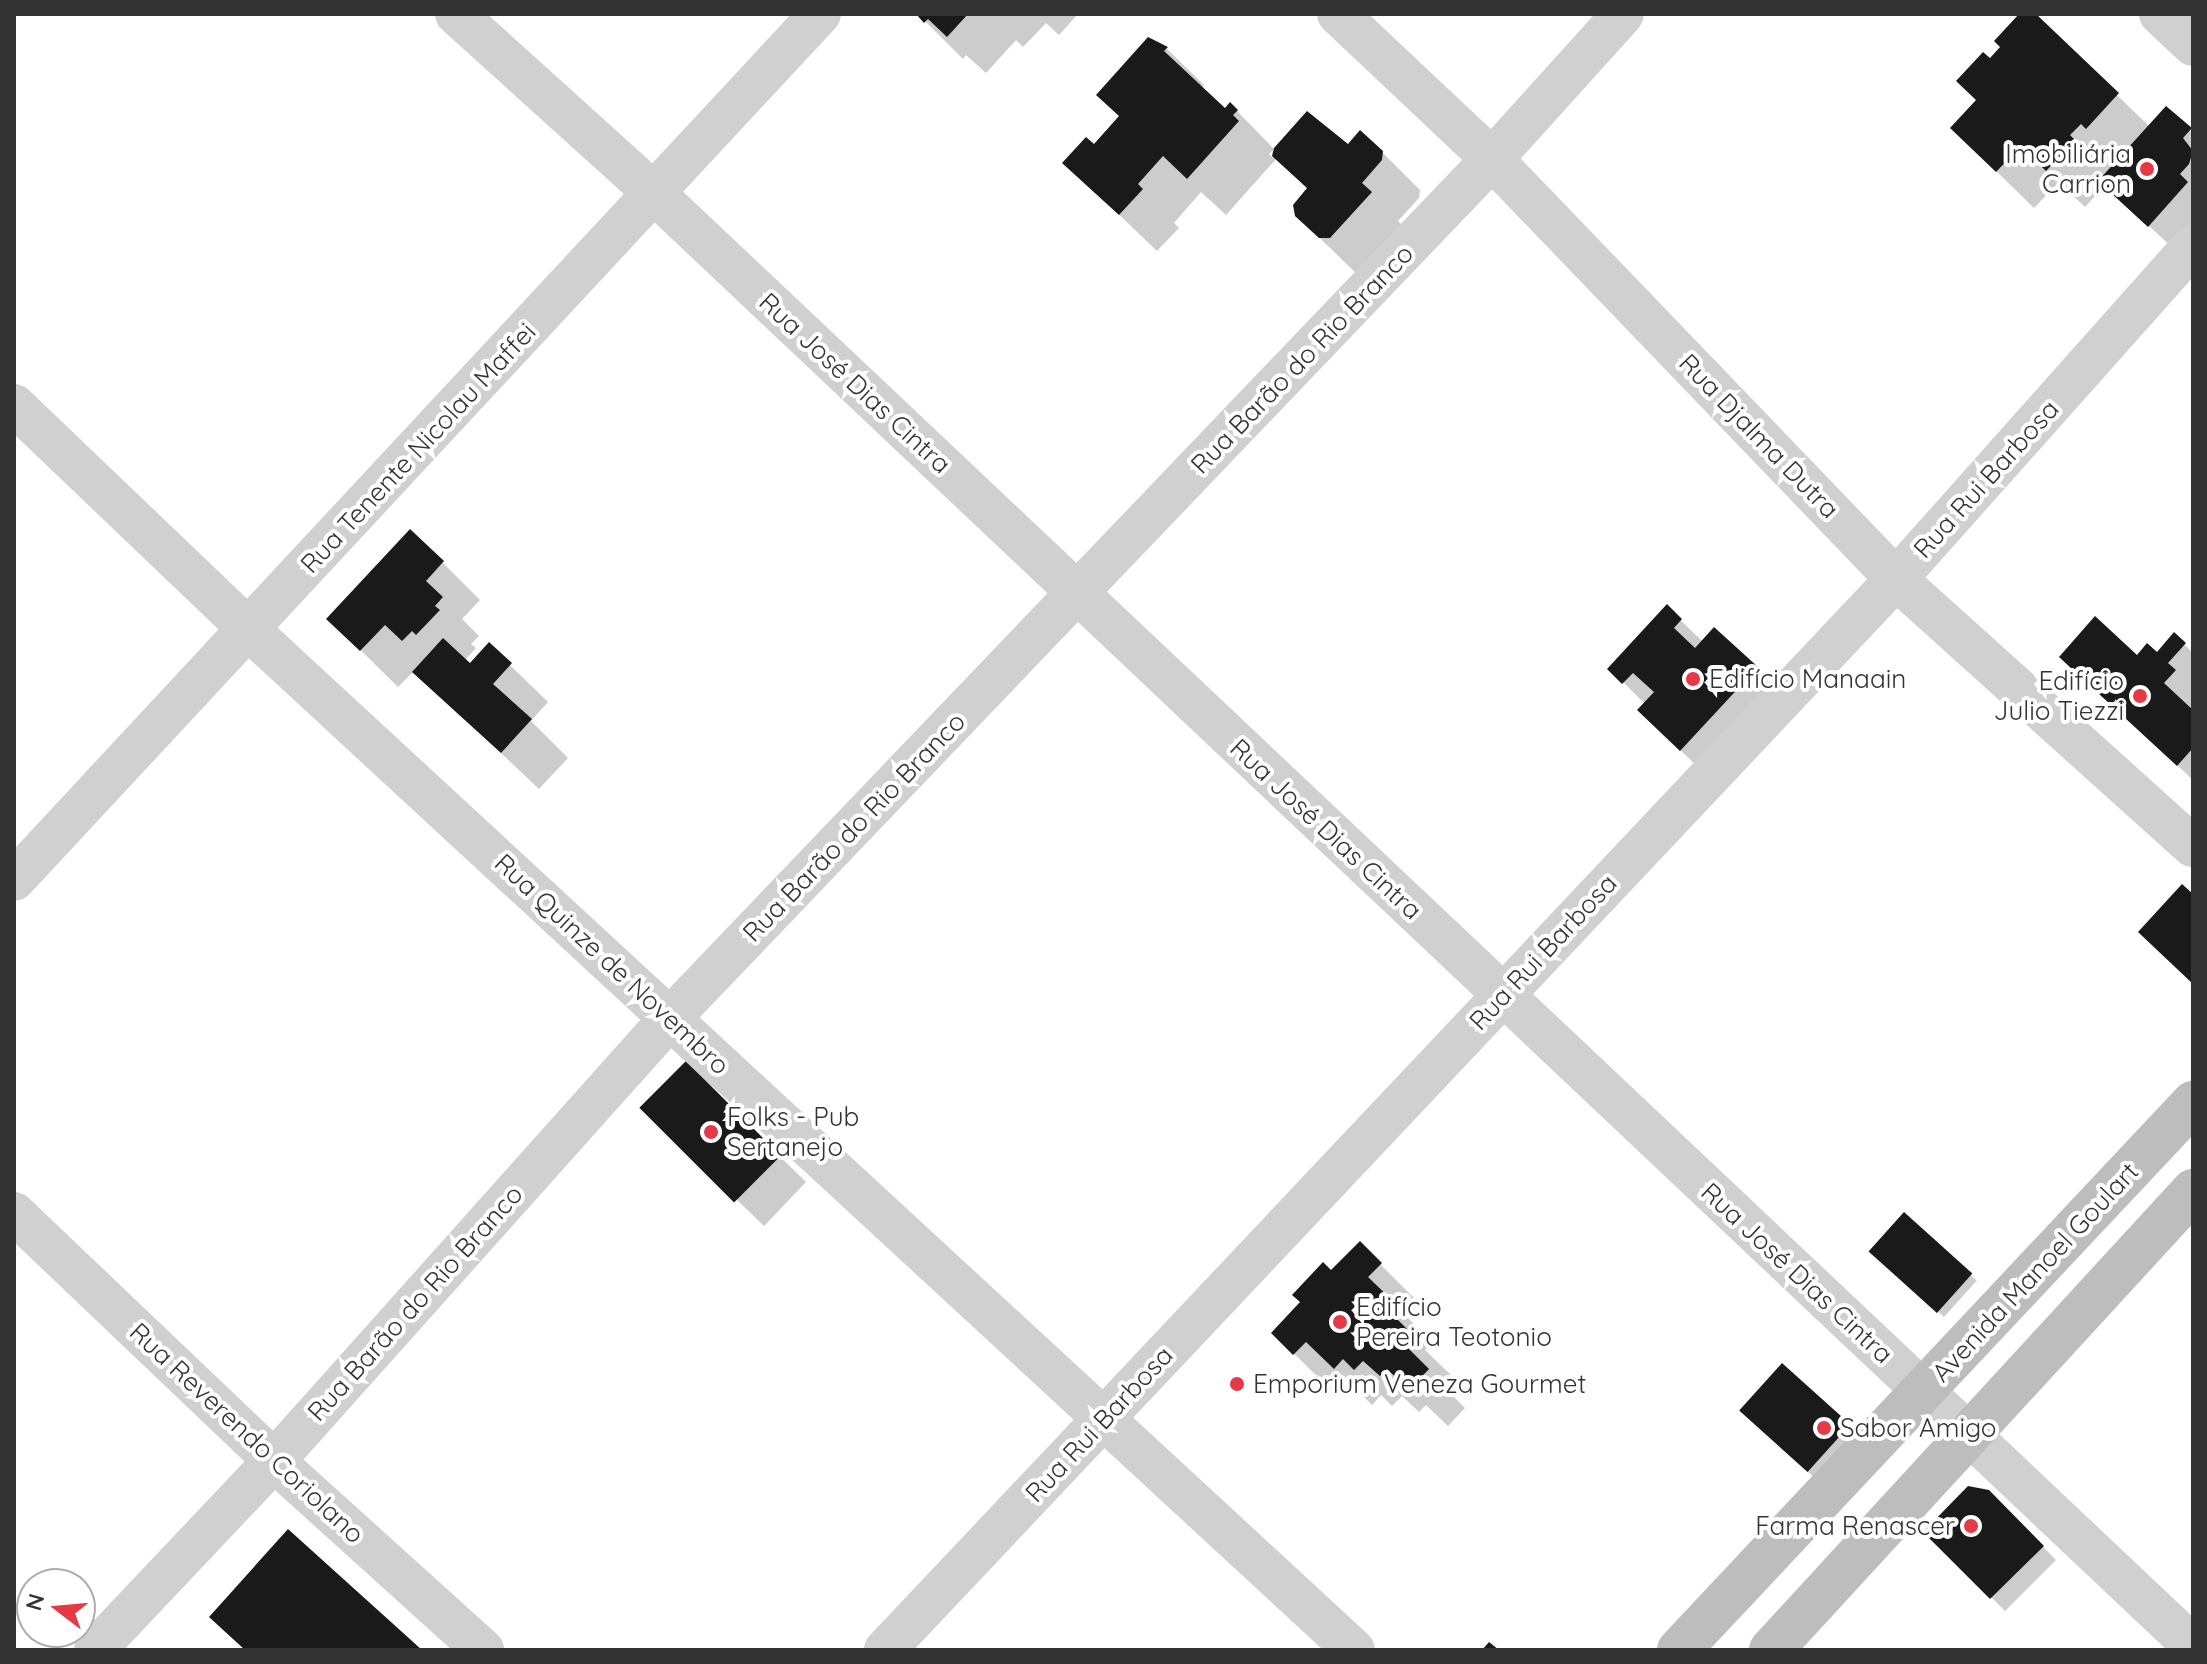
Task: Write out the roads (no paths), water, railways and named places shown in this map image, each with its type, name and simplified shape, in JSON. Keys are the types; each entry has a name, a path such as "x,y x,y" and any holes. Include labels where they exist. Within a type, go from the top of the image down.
{"main road":[{"name":"Avenida Manoel Goulart","path":"1679,1650 2193,1103"},
{"path":"1771,1650 2193,1191"}],"street":[{"name":"Rua José Dias Cintra","path":"456,14 654,193 2193,1646"},
{"name":"Rua Tenente Nicolau Maffei","path":"14,880 820,14"},
{"name":"Rua Djalma Dutra","path":"1338,14 1492,159 1896,579 2193,846"},
{"name":"Rua Barão do Rio Branco","path":"95,1650 274,1461 671,1017 1492,159 1623,14"},
{"path":"2160,14 2193,45"},
{"name":"Rua Rui Barbosa","path":"885,1650 1896,579 2193,246"},
{"name":"Rua Quinze de Novembro","path":"14,405 248,629 1354,1650"},
{"name":"Rua Reverendo Coriolano","path":"14,1213 274,1461 483,1650"}],"place":[{"name":"Imobiliária Carrion","path":"2147,169"},
{"name":"Edifício Manaain","path":"1693,679"},
{"name":"Edifício Julio Tiezzi","path":"2140,696"},
{"name":"Folks - Pub Sertanejo","path":"711,1132"},
{"name":"Edifício Pereira Teotonio","path":"1340,1322"},
{"name":"Emporium Veneza Gourmet","path":"1237,1384"},
{"name":"Sabor Amigo","path":"1824,1428"},
{"name":"Farma Renascer","path":"1971,1526"}]}
